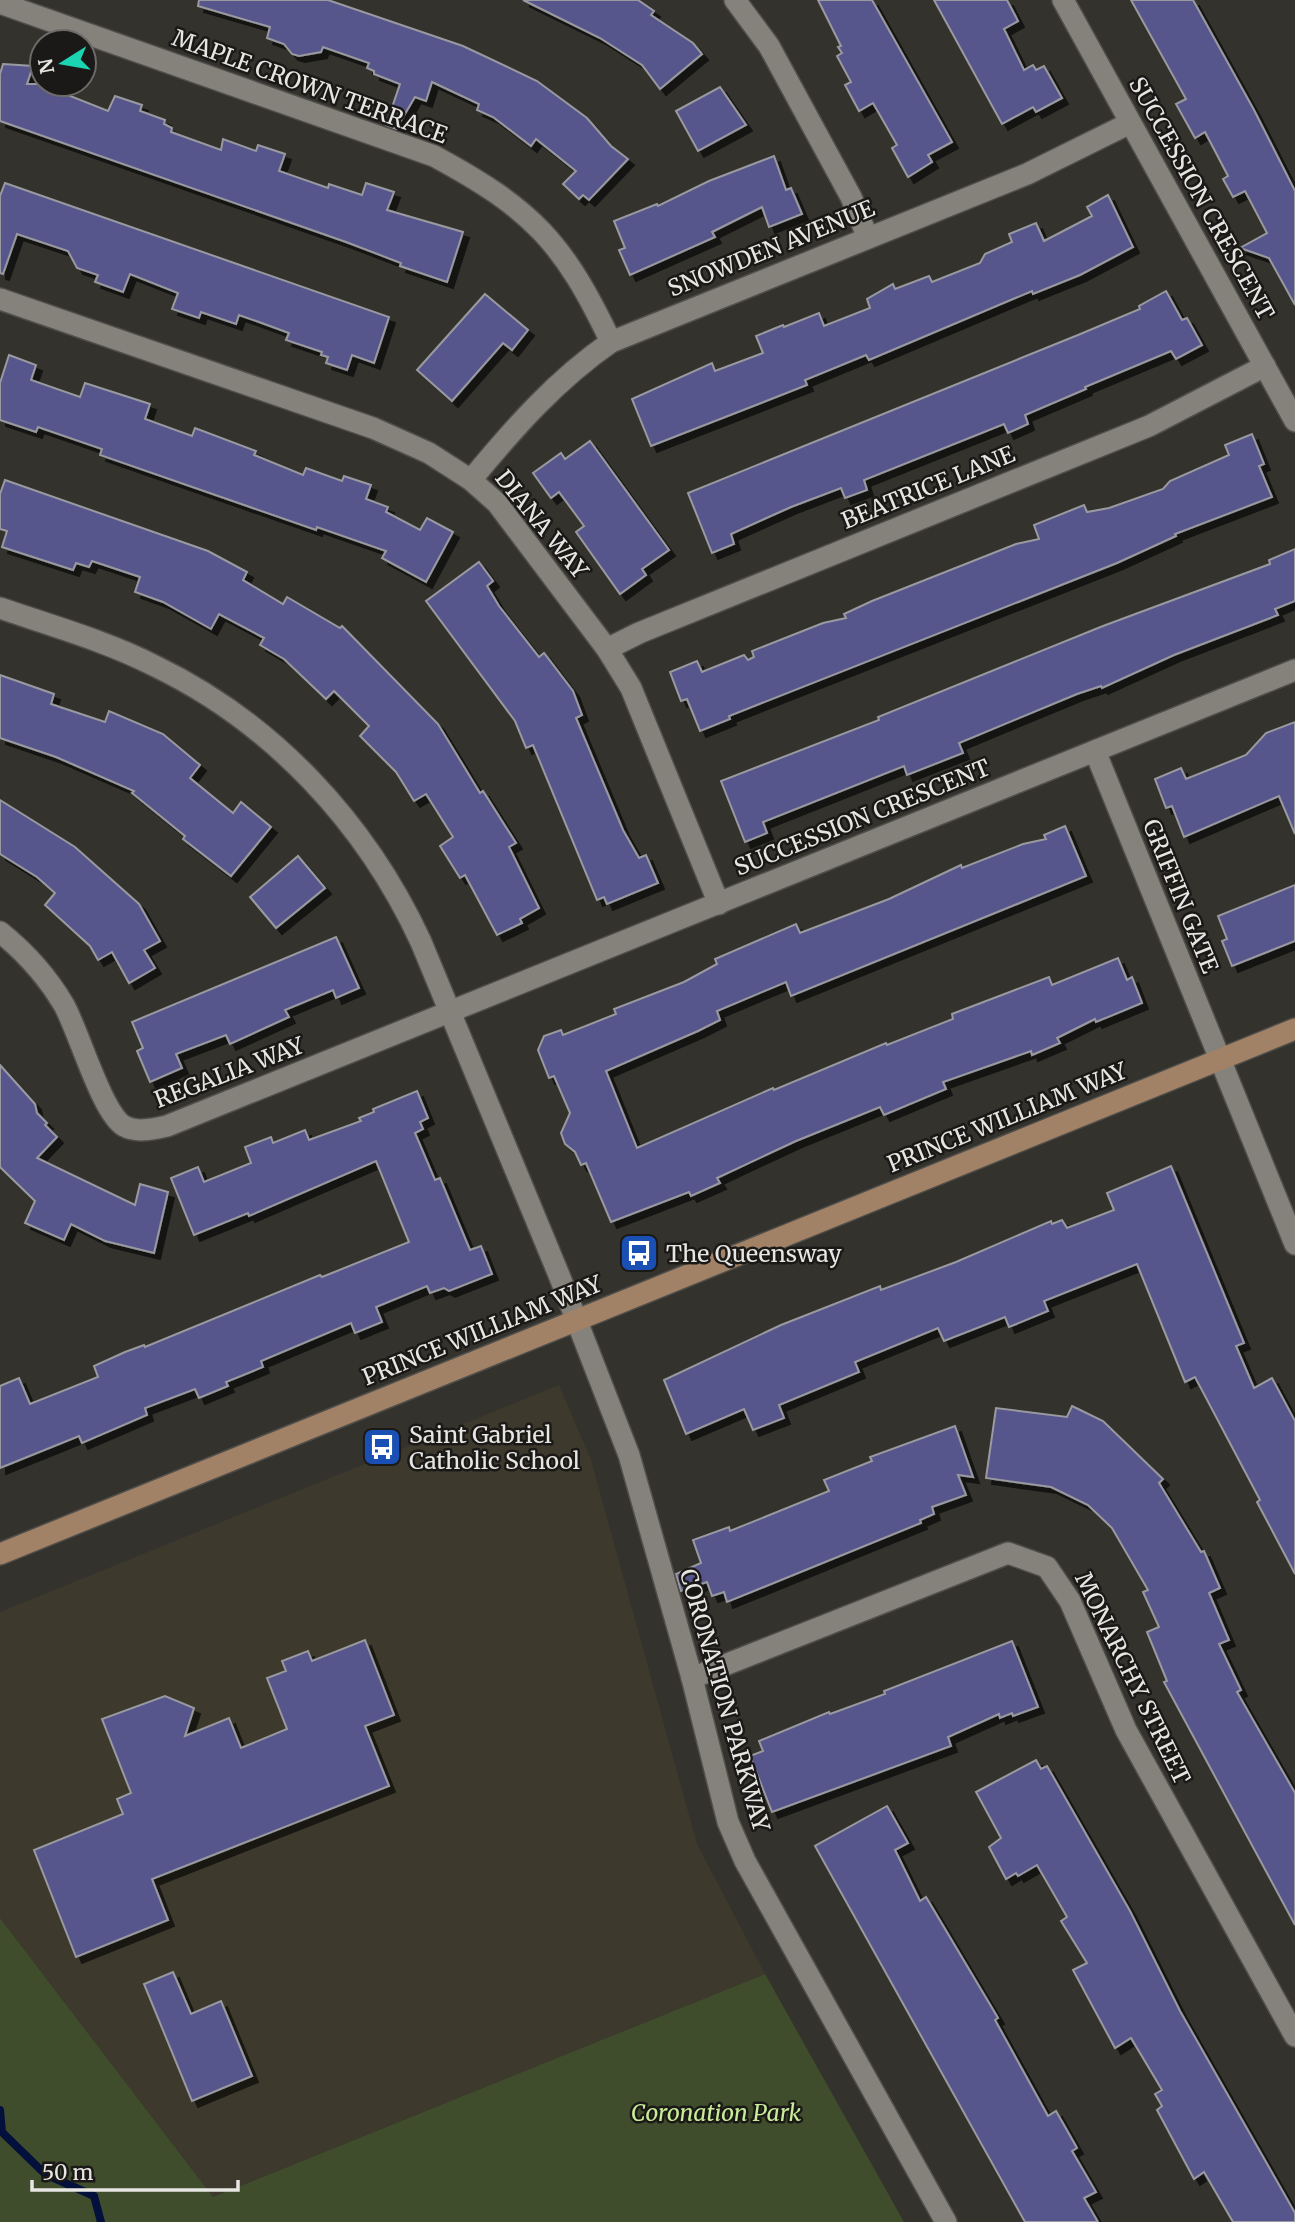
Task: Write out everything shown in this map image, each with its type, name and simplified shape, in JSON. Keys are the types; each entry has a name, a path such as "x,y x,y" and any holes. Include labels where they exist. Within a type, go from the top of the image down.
{"street":[{"path":"735,0 769,46 851,197 868,238"},
{"name":"SUCCESSION CRESCENT","path":"1063,0 1295,421"},
{"name":"MAPLE CROWN TERRACE","path":"0,3 434,156 491,186 545,232 590,298 611,342"},
{"name":"SNOWDEN AVENUE","path":"471,480 544,397 579,364 611,342 1027,174 1130,123"},
{"name":"DIANA WAY","path":"0,299 373,428 429,453 471,480 497,503 607,649 631,688 719,904"},
{"name":"BEATRICE LANE","path":"607,649 639,633 1149,426 1265,366"},
{"path":"0,608 102,643 164,670 223,705 284,754 338,810 384,873 412,924 577,1320"},
{"name":"SUCCESSION CRESCENT","path":"450,1013 1295,670"},
{"name":"GRIFFIN GATE","path":"1095,751 1295,1244"},
{"name":"REGALIA WAY","path":"0,932 19,947 63,1003 110,1110 124,1126 143,1131 167,1126 450,1013"},
{"name":"PRINCE WILLIAM WAY","path":"0,1554 1295,1029"},
{"name":"CORONATION PARKWAY","path":"577,1320 629,1455 692,1678 728,1822 745,1861 946,2222"},
{"name":"MONARCHY STREET","path":"692,1678 1008,1553 1047,1567 1070,1601 1126,1730 1295,2036"}],"shaded area":[{"path":"559,1385 591,1460 697,1844 765,1974 213,2197 0,1918 0,1612"}],"green space":[{"name":"Coronation Park","path":"0,1918 213,2197 765,1974 904,2222 0,2222"}],"building":[{"path":"199,0 328,0 463,46 537,81 587,118 611,146 628,159 589,200 583,195 579,199 563,184 576,171 536,139 531,146 493,117 477,110 479,104 432,82 426,101 415,97 396,129 386,125 400,84 374,74 374,71 367,68 369,63 323,47 321,52 299,56 292,54 284,44 267,38 270,27 198,6"},
{"path":"523,0 638,0 654,11 651,15 693,43 702,54 660,89 642,65 600,38"},
{"path":"818,0 872,0 952,142 928,155 932,162 908,177 892,148 897,145 873,103 859,111 845,85 851,82 837,56 842,53 838,47 841,46"},
{"path":"934,0 1007,0 1018,21 1004,29 1024,70 1033,65 1036,70 1044,66 1062,98 1036,112 1033,107 1002,124"},
{"path":"1131,0 1193,0 1254,110 1295,191 1295,305 1269,258 1240,248 1267,233 1245,191 1233,197 1223,179 1228,176 1205,132 1195,138 1176,104 1186,99"},
{"path":"3,64 28,66 28,98 75,98 108,111 115,96 142,105 140,111 165,120 164,124 172,128 171,132 221,150 223,139 256,151 258,145 285,154 279,171 328,188 329,184 362,195 366,183 394,192 387,210 463,232 447,282 400,266 401,263 346,242 0,121 0,74"},
{"path":"720,87 746,125 698,151 676,111"},
{"path":"774,156 786,190 791,188 802,214 769,227 762,207 712,232 715,237 630,275 619,250 625,248 614,221 657,204 658,206 709,181"},
{"path":"5,183 389,317 374,363 352,355 347,370 326,363 328,357 321,355 322,352 286,340 289,333 239,315 236,324 201,312 199,318 172,309 178,293 130,274 123,292 95,282 98,275 77,268 68,251 17,234 3,274 0,273 0,196"},
{"path":"1108,195 1133,247 1080,275 1033,294 1032,291 869,360 866,355 805,380 807,385 651,446 632,399 712,363 715,371 763,353 756,336 783,325 784,327 819,313 824,326 870,308 867,299 893,284 895,289 929,276 932,282 980,263 985,254 1012,242 1009,234 1036,223 1044,241 1092,216 1087,207"},
{"path":"1166,291 1182,320 1187,318 1202,345 1176,359 1171,351 1085,387 1086,389 1025,415 1028,424 1008,433 1004,424 864,480 867,490 845,498 841,488 791,507 731,534 734,544 712,553 688,493 1140,309 1139,306"},
{"path":"485,294 528,330 512,350 503,343 452,401 417,370"},
{"path":"9,355 36,365 31,380 80,397 85,383 150,404 145,419 192,436 195,428 256,451 254,455 303,475 306,468 342,481 344,476 371,485 366,499 388,507 386,512 420,530 427,518 453,532 426,582 382,558 386,551 317,527 316,530 100,455 102,449 38,427 36,432 0,420 0,383"},
{"path":"1252,434 1264,464 1259,466 1272,497 1175,534 1176,536 1117,563 729,716 730,719 700,731 687,699 681,701 670,672 697,661 702,672 744,655 748,660 754,657 752,651 823,623 846,618 844,614 872,601 1016,544 1039,539 1034,525 1084,505 1087,512 1109,508 1163,489 1170,481 1229,455 1225,445"},
{"path":"590,441 669,550 642,569 646,575 620,594 576,532 584,526 559,492 551,498 533,473 561,453 565,459"},
{"path":"5,480 208,551 247,572 243,580 283,604 287,597 340,628 342,626 438,724 480,793 483,791 516,843 509,847 539,908 520,919 522,923 497,935 465,875 460,878 440,846 453,837 426,794 414,801 396,772 360,736 369,726 334,691 326,699 284,659 260,645 264,638 219,614 211,629 163,602 135,592 140,577 92,561 89,567 76,563 73,570 2,547 7,531 0,529 0,494"},
{"path":"1295,549 1295,601 1275,609 1278,615 1174,655 1102,688 1101,686 1077,694 959,743 963,753 907,775 904,766 763,822 767,833 745,842 721,781 879,720 878,717 1103,626 1270,564 1269,560"},
{"path":"479,562 493,581 487,586 499,606 539,657 544,653 573,691 582,715 576,718 623,830 639,858 646,855 658,883 607,904 604,897 597,900 533,745 526,748 515,721 426,601"},
{"path":"0,675 54,694 51,704 105,722 109,711 163,734 200,765 190,778 233,813 241,802 271,827 231,876 183,839 185,836 132,793 134,791 56,757 0,738"},
{"path":"1295,722 1295,834 1279,796 1184,837 1172,806 1166,808 1155,779 1181,768 1186,779 1246,755 1266,733"},
{"path":"0,800 75,847 139,904 160,941 144,950 155,968 129,983 112,952 98,960 90,946 45,905 55,893 37,877 0,854"},
{"path":"1065,826 1086,876 791,996 786,982 717,1011 720,1020 698,1031 606,1071 637,1148 773,1088 774,1090 886,1043 887,1045 953,1019 952,1014 1049,977 1052,985 1118,958 1127,980 1132,977 1142,1003 1096,1022 1095,1019 1057,1038 1060,1043 1032,1055 1031,1051 943,1082 946,1089 884,1115 880,1107 796,1141 717,1178 720,1183 691,1196 689,1192 611,1222 586,1163 581,1165 575,1152 565,1144 561,1133 570,1113 554,1076 549,1078 538,1050 544,1036 561,1030 563,1035 616,1014 614,1009 684,982 717,964 715,959 796,924 800,933 889,899 961,865 962,868 1023,844 1046,839 1044,835"},
{"path":"298,856 325,888 276,928 250,897"},
{"path":"1295,885 1295,941 1232,966 1222,941 1227,939 1218,916"},
{"path":"336,937 359,988 336,998 333,990 285,1010 289,1017 230,1044 226,1035 176,1054 182,1068 150,1082 137,1051 143,1048 132,1022"},
{"path":"0,1065 35,1104 37,1113 47,1123 45,1125 57,1137 37,1158 135,1205 140,1184 168,1192 154,1253 105,1241 71,1224 64,1240 25,1223 35,1201 0,1167"},
{"path":"417,1091 428,1118 420,1122 423,1129 415,1133 435,1180 440,1178 470,1250 481,1246 492,1274 449,1291 444,1288 430,1293 427,1286 376,1307 382,1322 355,1333 351,1323 261,1361 263,1367 226,1382 228,1386 199,1398 195,1389 145,1408 147,1415 82,1443 79,1436 0,1468 0,1386 19,1378 30,1404 98,1377 94,1366 125,1352 144,1345 145,1347 320,1275 322,1277 409,1242 376,1161 249,1216 248,1213 194,1235 171,1178 198,1167 204,1182 251,1163 245,1147 271,1137 273,1143 305,1130 309,1140 361,1121 359,1118 374,1112 373,1109"},
{"path":"1171,1166 1244,1343 1236,1346 1254,1388 1272,1378 1295,1421 1295,1574 1257,1502 1260,1500 1195,1377 1185,1382 1137,1264 1044,1301 1048,1311 1009,1327 1005,1317 944,1341 938,1328 855,1362 859,1372 779,1405 784,1418 753,1430 744,1409 686,1434 664,1380 781,1325 880,1286 881,1290 956,1262 1051,1221 1052,1224 1062,1220 1067,1228 1114,1210 1107,1193"},
{"path":"1072,1406 1103,1421 1163,1479 1159,1483 1201,1552 1204,1551 1220,1588 1209,1593 1229,1640 1219,1644 1241,1690 1237,1692 1295,1793 1295,1925 1164,1682 1167,1681 1147,1632 1159,1627 1143,1592 1148,1590 1112,1528 1088,1505 1051,1487 986,1478 996,1408 1067,1417"},
{"path":"955,1426 973,1477 958,1475 966,1495 932,1507 934,1514 920,1520 921,1523 727,1602 724,1592 712,1596 707,1582 681,1591 676,1574 701,1563 693,1540 729,1527 730,1531 829,1491 824,1480 872,1461 870,1457"},
{"path":"365,1640 394,1715 365,1726 389,1786 152,1879 168,1920 76,1957 34,1850 123,1814 117,1799 131,1793 102,1719 165,1696 194,1708 185,1736 229,1718 241,1748 287,1729 267,1678 286,1671 282,1661 308,1651 312,1661"},
{"path":"1012,1641 1038,1707 1013,1716 1012,1713 1000,1718 999,1714 948,1737 951,1746 772,1812 750,1756 763,1751 759,1741 829,1712 830,1714 885,1694 884,1691"},
{"path":"1036,1760 1041,1769 1047,1766 1130,1911 1180,2011 1295,2213 1295,2222 1233,2222 1204,2172 1194,2179 1157,2110 1162,2106 1155,2094 1162,2090 1131,2038 1115,2048 1073,1970 1087,1963 1061,1921 1067,1917 1037,1865 1018,1876 1016,1873 1006,1879 989,1847 1001,1838 976,1792"},
{"path":"887,1806 908,1843 895,1850 920,1901 926,1897 998,2018 995,2020 1048,2116 1056,2111 1077,2148 1072,2151 1096,2192 1084,2198 1098,2222 1025,2222 815,1846"},
{"path":"173,1972 191,2014 221,2001 252,2076 192,2101 144,1984"}],"waterway":[{"path":"0,2110 2,2132 45,2174 94,2196 101,2222"}],"place":[{"name":"The Queensway","path":"639,1253"},
{"name":"Saint Gabriel Catholic School","path":"382,1447"}]}
